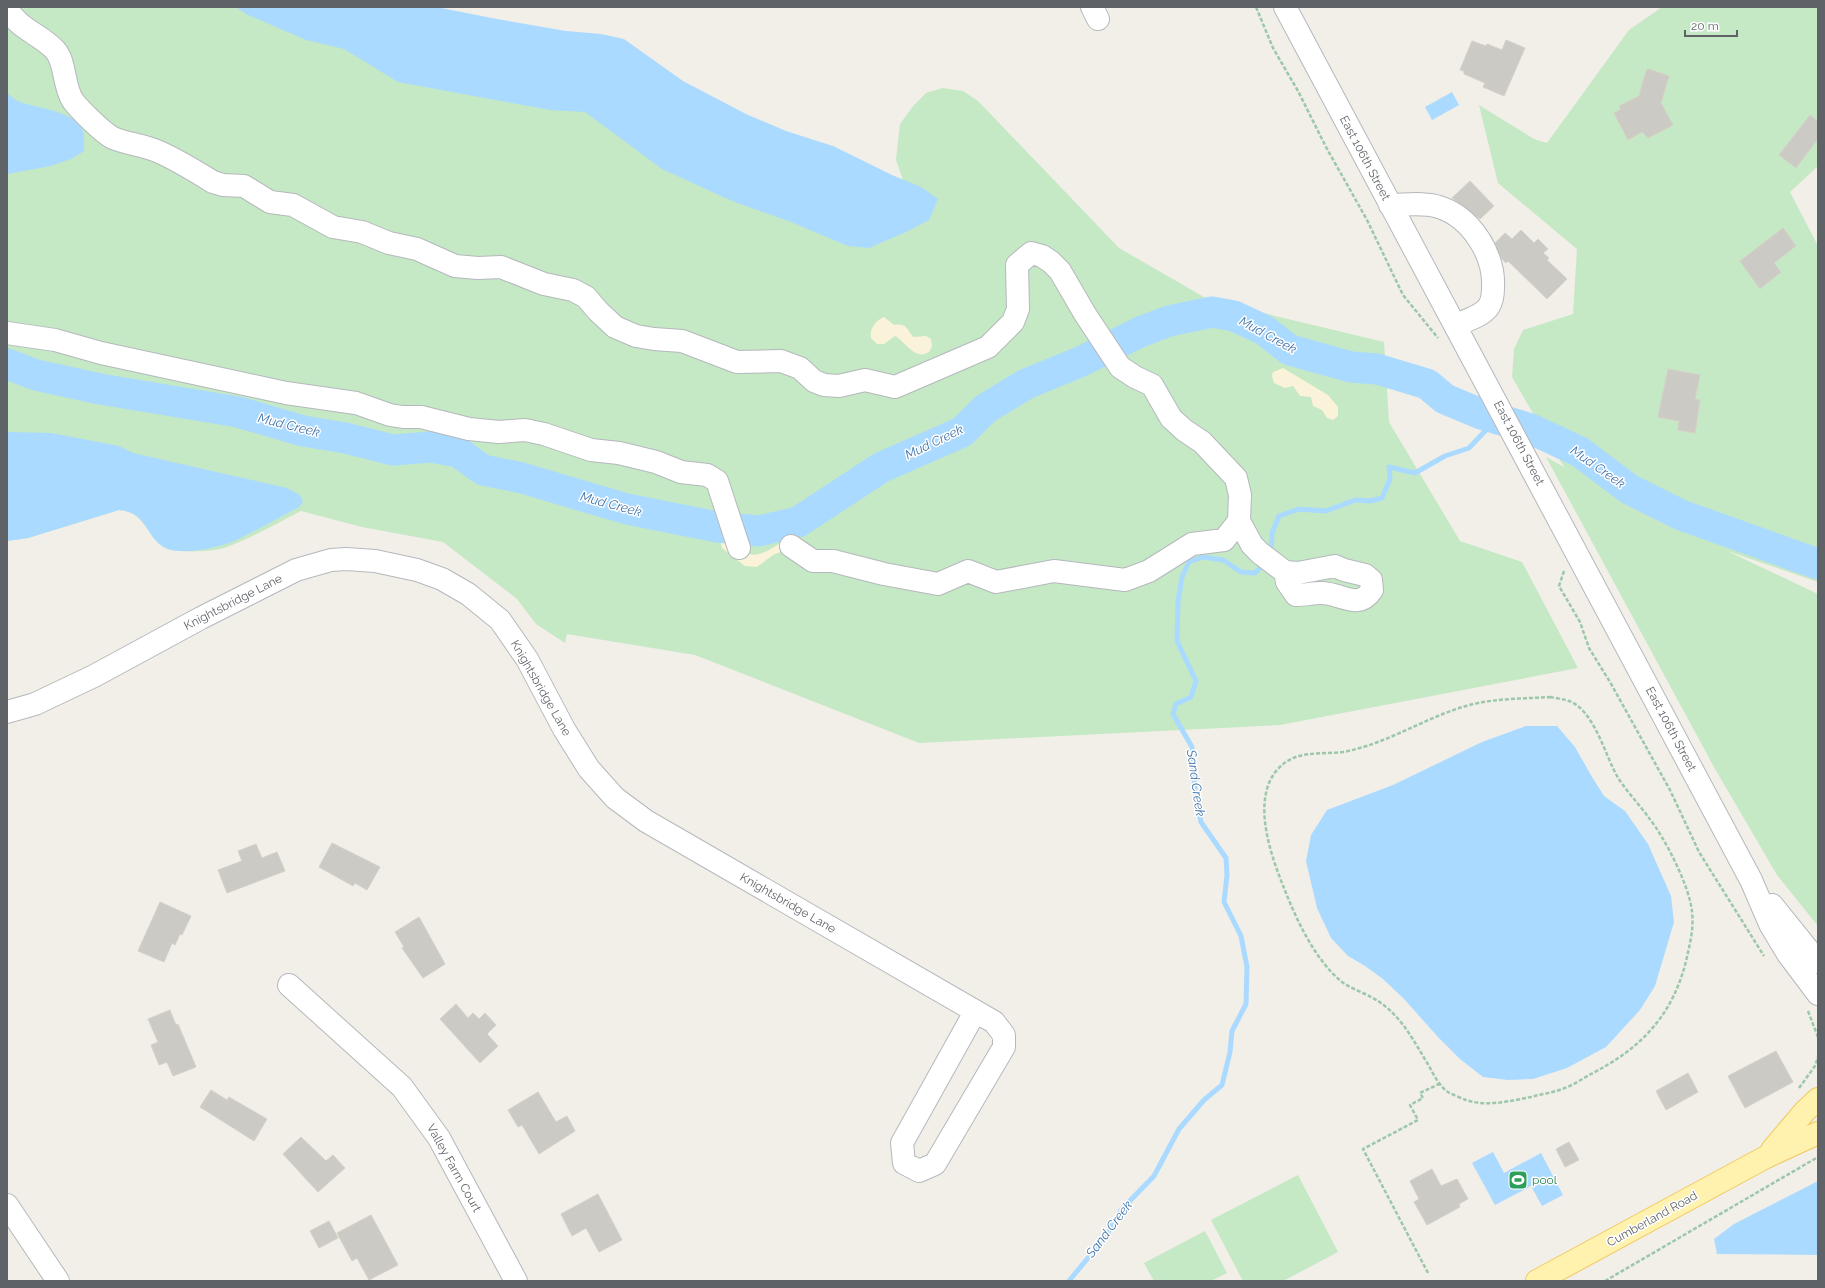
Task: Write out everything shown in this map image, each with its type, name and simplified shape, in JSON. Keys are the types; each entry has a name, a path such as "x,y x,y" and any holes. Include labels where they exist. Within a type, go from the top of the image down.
{"main road":[{"name":"Cumberland Road","path":"1766,1157 1805,1111 1818,1100"},
{"name":"Cumberland Road","path":"1537,1281 1766,1157 1818,1133"}],"street":[{"name":"East 106th Street","path":"1285,7 1751,880 1770,924 1788,954 1812,1001"},
{"path":"7,8 12,18 56,51 60,58 67,89 73,101 105,133 114,138 157,151 213,182 224,185 244,186 270,202 293,205 333,227 362,232 389,242 417,249 455,266 478,268 501,267 544,284 573,290 586,297 615,327 636,336 682,341 737,362 781,361 800,368 814,381 824,385 839,386 865,380 895,387 988,347 1013,322 1018,309 1017,265 1031,253 1042,256 1051,262 1060,272 1085,314 1101,336 1120,367 1135,377 1152,385 1171,418 1184,430 1202,442 1236,478 1240,495 1239,521 1256,549 1281,569"},
{"path":"1390,205 1439,207 1463,220 1473,231 1488,257 1494,277 1493,294 1489,306 1480,314 1455,325"},
{"path":"7,333 55,340 101,353 286,393 356,403 403,418 421,417 469,429 499,432 525,430 544,434 591,450 619,453 656,462 680,472 707,475 717,482 739,548"},
{"path":"1224,540 1239,521"},
{"path":"790,546 813,561 833,561 884,574 938,584 968,571 996,582 1054,571 1125,580 1149,571 1192,544 1224,540 1256,549"},
{"name":"Knightsbridge Lane","path":"7,712 35,704 94,676 208,614 296,570 318,563 346,559 375,561 417,570 442,579 468,594 500,620 528,659 564,729 589,769 615,798 646,821 994,1022 1004,1035 1004,1047 935,1164 919,1171 904,1163 902,1143 975,1012"},
{"name":"East 106th Street","path":"1751,880 1818,962"},
{"name":"Valley Farm Court","path":"289,985 402,1087 420,1110 440,1138 516,1281"},
{"path":"7,1205 58,1281"}],"path":[{"path":"1256,7 1273,48 1298,91 1326,147 1367,220 1403,295 1443,344"},
{"path":"1565,565 1559,586 1580,622 1589,648 1610,682 1670,790 1699,852 1767,960"},
{"path":"1550,697 1569,700 1584,711 1600,737 1609,761 1620,781 1652,821 1678,869 1687,891 1692,911 1692,936 1678,990 1672,1003 1656,1025 1632,1049 1604,1068 1564,1089 1506,1102 1487,1103 1470,1101 1447,1091 1440,1084 1399,1018 1379,1001 1343,983 1313,947 1290,904 1277,872 1267,836 1264,811 1270,783 1276,770 1294,755 1344,752 1388,740 1466,706 1494,701 1550,697"},
{"path":"1812,1001 1818,1037"},
{"path":"1795,1093 1810,1075 1818,1057"},
{"path":"1428,1274 1363,1149 1418,1120 1410,1105 1423,1098 1420,1093 1440,1084"},
{"path":"1605,1281 1818,1157"}],"green space":[{"path":"7,7 238,7 910,200 896,160 900,124 914,105 926,93 943,88 963,91 978,101 1119,248 1209,300 1384,342 1389,422 1460,541 1522,562 1578,668 1280,725 919,743 695,655 567,634 565,643 536,624 517,599 443,542 362,527 301,511 255,535 227,547 204,551 184,551 167,549 162,546 156,541 144,524 134,514 119,510 28,538 7,541"},
{"path":"1662,7 1818,7 1818,166 1790,192 1818,246 1818,582 1727,551 1818,594 1818,926 1777,875 1714,767 1546,457 1564,467 1512,377 1514,349 1523,330 1573,314 1577,249 1498,183 1479,105 1534,139 1547,143 1629,30"},
{"path":"1298,1175 1338,1252 1283,1281 1243,1281 1211,1220"},
{"path":"1205,1231 1227,1273 1211,1281 1154,1281 1144,1263"}],"sand":[{"path":"884,317 894,325 904,326 913,337 926,336 931,339 932,346 929,352 919,354 911,350 895,336 884,344 877,344 871,338 871,331 876,323"},
{"path":"1283,368 1328,395 1338,407 1338,416 1333,420 1327,418 1322,410 1313,406 1311,397 1300,396 1293,386 1285,388 1274,383 1272,376 1273,372"},
{"path":"724,536 741,549 752,555 765,552 784,541 788,549 773,555 757,567 745,566 722,548 720,538"}],"water":[{"path":"236,7 436,7 566,31 601,34 624,39 683,81 746,114 786,131 833,146 892,175 921,187 938,199 929,220 869,248 848,246 791,222 732,201 662,169 585,112 550,110 398,82 344,49 306,40 246,14"},
{"path":"1452,92 1459,105 1432,120 1425,107"},
{"path":"7,93 20,102 63,114 78,123 84,134 84,151 71,159 51,166 7,174"},
{"path":"7,432 51,433 119,446 133,453 287,488 300,495 303,502 299,507 259,529 227,544 208,549 177,551 168,549 156,541 140,519 135,515 119,510 28,538 7,541"},
{"path":"1526,726 1557,726 1575,747 1604,796 1625,811 1648,844 1671,896 1674,922 1655,986 1640,1010 1606,1047 1567,1068 1533,1079 1508,1080 1483,1077 1460,1059 1404,999 1383,979 1348,956 1331,938 1317,908 1306,861 1311,835 1327,810 1393,785 1482,742"},
{"name":"pool","path":"1493,1152 1504,1173 1541,1153 1563,1195 1542,1206 1531,1186 1495,1205 1472,1163"},
{"path":"1818,1181 1818,1255 1717,1254 1714,1239 1734,1224"}],"building":[{"path":"1506,40 1525,48 1504,96 1483,87 1485,83 1464,74 1464,71 1460,70 1472,41 1486,46 1487,44 1502,50"},
{"path":"1648,69 1669,76 1661,103 1673,125 1648,138 1642,132 1628,140 1614,113 1621,109 1619,106 1639,96 1646,71"},
{"path":"1810,115 1818,121 1818,139 1796,168 1779,155"},
{"path":"1470,181 1494,206 1480,219 1452,198"},
{"path":"1783,228 1796,246 1774,263 1781,272 1760,289 1740,261"},
{"path":"1521,230 1534,243 1538,239 1548,249 1543,253 1549,258 1547,260 1567,279 1547,299 1508,261 1506,263 1502,259 1495,243 1505,233 1512,239"},
{"path":"1668,369 1700,375 1695,399 1700,400 1695,433 1678,430 1679,421 1658,417"},
{"path":"332,843 380,867 367,890 355,883 353,886 319,867"},
{"path":"256,844 262,858 277,852 285,871 227,893 218,870 242,861 238,851"},
{"path":"160,902 191,916 182,935 180,934 175,945 172,943 164,962 138,951"},
{"path":"419,917 445,964 423,978 402,948 404,947 395,932"},
{"path":"456,1004 468,1018 473,1013 479,1019 485,1013 496,1025 487,1034 498,1046 480,1063 440,1019"},
{"path":"170,1010 176,1025 178,1024 196,1067 173,1076 167,1062 159,1065 151,1045 158,1042 148,1019"},
{"path":"1776,1051 1793,1082 1745,1108 1728,1076"},
{"path":"1688,1073 1698,1092 1666,1110 1656,1091"},
{"path":"211,1090 227,1100 229,1097 267,1119 254,1141 200,1107"},
{"path":"538,1092 556,1122 567,1116 575,1131 539,1154 522,1125 518,1127 508,1110"},
{"path":"301,1137 326,1161 333,1155 345,1168 318,1192 283,1154"},
{"path":"1569,1142 1579,1160 1565,1167 1556,1149"},
{"path":"1432,1169 1441,1186 1457,1179 1468,1199 1459,1204 1460,1207 1427,1225 1414,1202 1419,1199 1410,1181"},
{"path":"598,1194 622,1240 599,1252 586,1228 572,1236 561,1214"},
{"path":"371,1215 398,1265 369,1280 357,1258 352,1261 337,1233"},
{"path":"329,1221 338,1238 319,1248 310,1231"}],"waterway":[{"name":"Mud Creek","path":"7,364 36,375 100,389 238,412 303,431 345,438 393,450 431,447 458,452 483,470 522,478 627,509 717,527 759,531 798,522 882,467 962,432 985,409 1026,384 1080,362 1140,332 1169,321 1212,312 1234,316 1264,330 1290,350 1351,367 1377,369 1427,384 1445,399 1481,414 1531,429 1580,452 1629,489 1681,515 1818,564"},
{"name":"Sand Creek","path":"1271,553 1272,533 1279,516 1299,509 1326,511 1355,500 1370,501 1382,498 1390,479 1389,467 1415,473 1445,456 1469,448 1488,428 1492,417"},
{"name":"Sand Creek","path":"1069,1281 1106,1236 1121,1210 1154,1176 1179,1129 1204,1100 1222,1085 1230,1052 1232,1031 1246,1004 1247,967 1241,936 1224,902 1227,875 1226,858 1201,822 1195,790 1192,747 1173,714 1176,704 1191,697 1196,681 1177,641 1178,601 1182,577 1189,562 1203,557 1223,560 1241,572 1255,573 1265,563"}],"place":[{"name":"pool","path":"1518,1180"}]}
